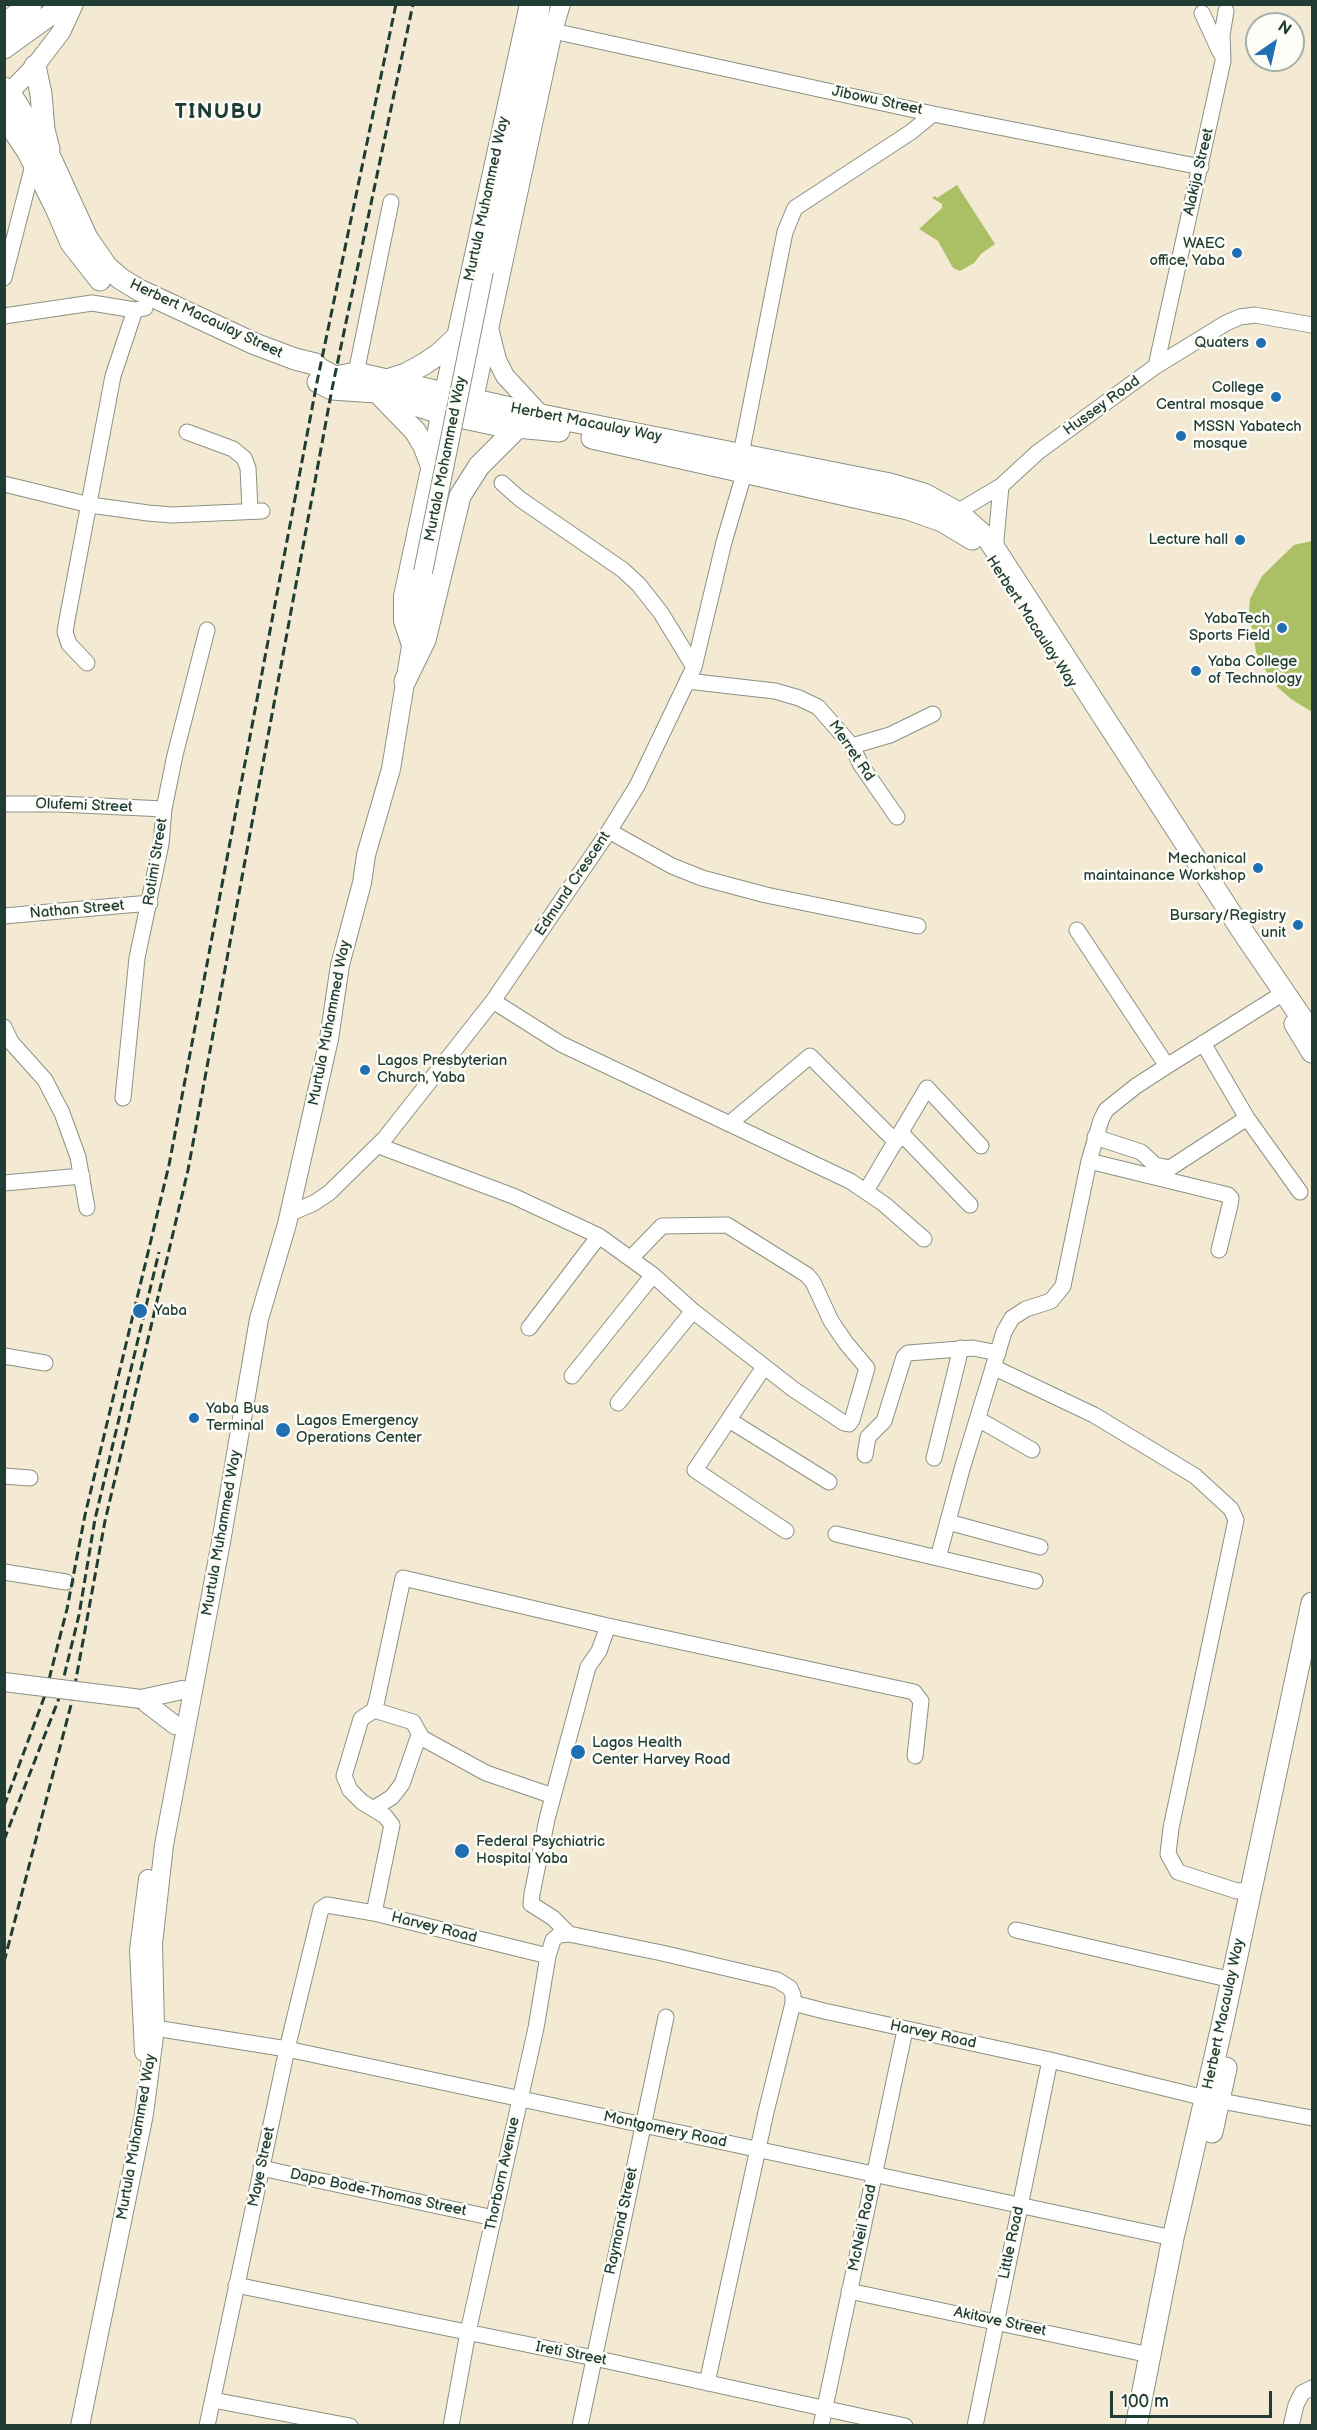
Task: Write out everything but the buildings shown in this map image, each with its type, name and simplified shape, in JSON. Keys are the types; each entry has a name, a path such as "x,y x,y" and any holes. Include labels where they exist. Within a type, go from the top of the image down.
{"highway":[{"path":"4,24 31,4"},
{"path":"4,48 66,4"},
{"path":"4,141 37,159 44,130 41,94 34,66"},
{"name":"Herbert Macaulay Street","path":"6,93 37,159 71,243 99,279 140,309 263,361 303,374 332,389 382,386"},
{"name":"Herbert Macaulay Street","path":"4,116 37,159 96,253 121,279 139,290 255,344 315,364 329,374 335,376 356,373 382,386 471,409"},
{"path":"431,465 415,431 382,386 431,359 457,337"},
{"name":"Herbert Macaulay Way","path":"471,409 555,414 925,514 975,540 989,555 1192,872 1312,1052"},
{"name":"Herbert Macaulay Way","path":"471,409 518,427 579,435 742,464 890,484 924,494 957,512 988,540 1243,932 1312,1033"},
{"path":"405,681 425,640 460,496 478,466 518,427"},
{"name":"Herbert Macaulay Way","path":"1149,2426 1199,2180 1232,1980 1312,1603"},
{"name":"Herbert Macaulay Way","path":"1136,2426 1173,2238 1213,2099 1312,1653"}],"main road":[{"path":"6,93 34,66 61,32 74,4"},
{"name":"Murtula Muhammed Way","path":"484,271 516,101 518,47 529,4"},
{"name":"Murtula Muhammed Way","path":"80,2426 144,2114 155,2028 153,1944 164,1845 223,1531 259,1319 286,1224 330,1039 339,965 363,883 366,855 391,769 412,648 403,621 403,596 457,337 541,4"},
{"name":"Murtula Muhammed Way","path":"471,409 489,319 561,4"},
{"name":"Murtala Mohammed Way","path":"412,648 423,572 484,271"},
{"path":"489,319 491,341 497,360 515,389 555,414"},
{"path":"144,2114 146,2078 139,1950 143,1908 233,1403 259,1319"},
{"path":"4,1682 141,1699 182,1690"},
{"path":"141,1699 175,1725"}],"street":[{"path":"1200,9 1210,16 1219,16 1228,8"},
{"name":"Alakija Street","path":"1156,366 1223,61 1222,35 1228,8"},
{"path":"1200,9 1223,61"},
{"name":"Jibowu Street","path":"553,32 933,114 1201,167"},
{"name":"Edmund Crescent","path":"286,1224 291,1213 314,1203 329,1193 379,1146 493,1001 637,786 694,667 742,464 785,232 795,208 911,132 933,114"},
{"path":"4,278 37,159"},
{"path":"356,373 391,202"},
{"path":"4,316 92,303 140,309 113,376 65,632 69,644 87,663"},
{"name":"Hussey Road","path":"957,512 1000,486 1038,452 1156,366 1226,323 1240,317 1255,315 1312,325"},
{"path":"4,484 90,505 172,515 256,511 244,458 233,449 187,432"},
{"path":"502,483 520,499 623,570 639,585 661,613 694,667"},
{"path":"995,551 1000,486"},
{"name":"Rotimi Street","path":"123,1098 137,958 161,844 164,809 175,754 207,630"},
{"name":"Merret Rd","path":"687,681 775,691 799,698 818,707 852,747 861,765 897,817"},
{"path":"852,747 890,735 933,714"},
{"name":"Olufemi Street","path":"4,804 164,809"},
{"path":"609,831 654,857 702,878 766,895 918,926"},
{"name":"Nathan Street","path":"4,916 150,903"},
{"path":"1077,930 1167,1066"},
{"path":"938,1558 1004,1332 1012,1318 1026,1309 1051,1300 1063,1286 1089,1161 1095,1137 1106,1110 1136,1086 1277,997"},
{"path":"493,1001 561,1044 826,1169 866,1191 924,1239"},
{"path":"7,1037 45,1080 54,1096 72,1136 87,1208"},
{"path":"1203,1042 1247,1118 1300,1192"},
{"path":"729,1124 810,1056 970,1205"},
{"path":"866,1191 927,1088 981,1146"},
{"path":"1095,1137 1141,1152 1155,1165 1170,1168 1247,1118"},
{"path":"379,1146 522,1200 599,1236 653,1275 693,1311 816,1405 844,1423 849,1424 852,1420 867,1368 831,1321 813,1282 807,1275 732,1227 662,1226 631,1258"},
{"path":"1089,1161 1228,1195 1231,1198 1230,1205 1218,1250"},
{"path":"4,1183 82,1176"},
{"path":"529,1328 599,1236"},
{"path":"572,1376 653,1275"},
{"path":"618,1403 693,1311"},
{"path":"865,1455 870,1434 884,1421 904,1357 915,1352 961,1348 977,1348 998,1353"},
{"path":"934,1458 961,1348"},
{"path":"4,1356 45,1364"},
{"path":"764,1367 695,1470 786,1531"},
{"path":"993,1367 1094,1415 1195,1476 1231,1509 1236,1521 1171,1828 1168,1854 1178,1872 1237,1891 1252,1890"},
{"path":"978,1419 1032,1450"},
{"path":"729,1420 829,1482"},
{"path":"4,1476 30,1478"},
{"path":"948,1522 1040,1547"},
{"path":"836,1534 1035,1581"},
{"path":"4,1572 66,1582"},
{"path":"374,1913 392,1825 385,1816 362,1802 350,1790 344,1776 361,1719 374,1710 403,1578 608,1626 914,1692 921,1701 915,1755"},
{"path":"608,1626 599,1651 588,1667 547,1819 531,1904 553,1918 569,1934 777,1980 790,1988 793,1995 707,2383"},
{"path":"374,1710 413,1722 419,1735 486,1773 553,1796"},
{"path":"373,1809 392,1797 402,1784 419,1735"},
{"name":"Harvey Road","path":"321,1909 327,1905 374,1913 548,1956"},
{"name":"Maye Street","path":"207,2426 287,2049 321,1909"},
{"path":"1016,1930 1232,1980"},
{"name":"Thorborn Avenue","path":"451,2426 468,2332 536,2028 548,1956 553,1940 559,1935 569,1934"},
{"name":"Harvey Road","path":"793,2003 1213,2099 1312,2118"},
{"name":"Raymond Street","path":"580,2426 666,2017"},
{"name":"Montgomery Road","path":"155,2028 287,2049 1173,2238"},
{"name":"McNeil Road","path":"821,2426 906,2030"},
{"name":"Little Road","path":"975,2426 1050,2060"},
{"name":"Dapo Bode-Thomas Street","path":"261,2168 494,2217"},
{"name":"Ireti Street","path":"236,2285 594,2358 905,2426"},
{"name":"Akitove Street","path":"849,2291 1150,2355"},
{"path":"1291,2426 1296,2405 1302,2393 1312,2388"},
{"path":"213,2400 350,2426"}],"green space":[{"path":"957,185 995,244 981,254 974,263 960,271 953,268 938,241 919,229 942,208 942,204 932,198 935,196 937,198"},
{"name":"YabaTech Sports Field","path":"1312,541 1312,712 1291,699 1275,685 1266,671 1256,652 1249,611 1250,599 1262,576 1294,545"}],"railway":[{"path":"4,1806 45,1695 67,1609 85,1515 169,1165 317,382 396,4"},
{"path":"4,1962 72,1701 105,1521 188,1170 332,389 413,4"},
{"path":"4,1840 58,1701 79,1615 95,1519 159,1252"}],"place":[{"name":"WAEC office, Yaba","path":"1237,253"},
{"name":"Quaters","path":"1261,343"},
{"name":"College Central mosque","path":"1276,397"},
{"name":"MSSN Yabatech mosque","path":"1181,436"},
{"name":"Lecture hall","path":"1240,540"},
{"name":"YabaTech Sports Field","path":"1282,628"},
{"name":"Yaba College of Technology","path":"1196,671"},
{"name":"Mechanical maintainance Workshop","path":"1258,868"},
{"name":"Bursary/Registry unit","path":"1298,925"},
{"name":"Lagos Presbyterian Church, Yaba","path":"365,1070"},
{"name":"Yaba","path":"140,1311"},
{"name":"Yaba Bus Terminal","path":"194,1418"},
{"name":"Lagos Emergency Operations Center","path":"283,1430"},
{"name":"Lagos Health Center Harvey Road","path":"578,1752"},
{"name":"Federal Psychiatric Hospital Yaba","path":"462,1851"}],"district":[{"name":"TINUBU","path":"219,113"}]}
